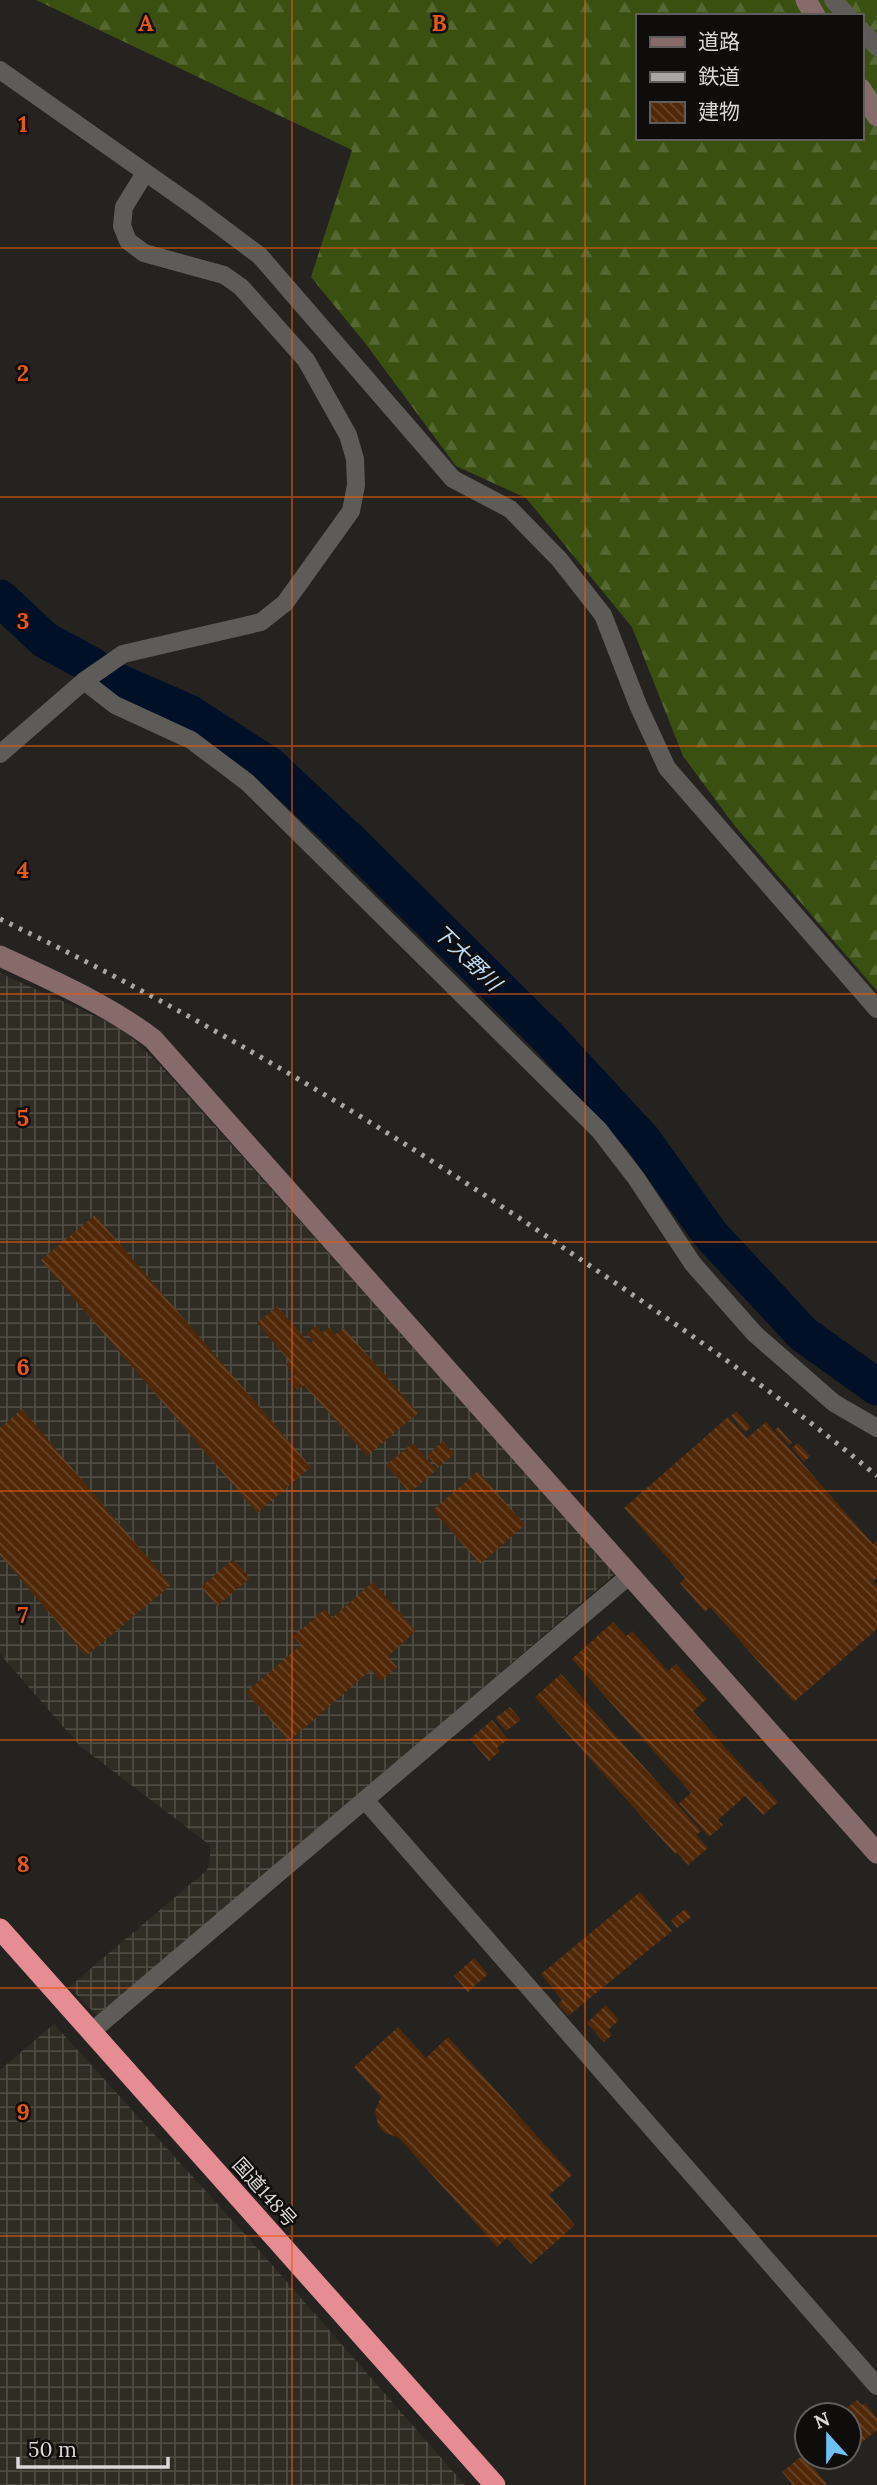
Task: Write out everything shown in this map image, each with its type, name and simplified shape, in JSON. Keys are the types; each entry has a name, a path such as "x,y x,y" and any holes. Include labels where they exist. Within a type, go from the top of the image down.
{"highway":[{"name":"国道148号","path":"0,1929 495,2485"}],"street":[{"path":"833,0 846,14"},
{"path":"863,32 877,47"},
{"path":"0,70 260,256 453,479 510,509 559,559 603,615 638,705 667,768 877,1009"},
{"path":"863,92 877,116"},
{"path":"0,754 84,681 123,654 261,622 285,603 351,512 356,485 355,459 348,435 306,360 242,287 224,275 144,253 128,241 122,226 124,207 145,173"},
{"path":"84,681 115,705 191,740 247,782 599,1130 636,1178 693,1264 755,1334 834,1403 877,1428"},
{"path":"0,956 73,989 127,1019 153,1039 877,1853"},
{"path":"91,2032 630,1575"},
{"path":"365,1800 877,2386"}],"shaded area":[{"path":"0,973 121,1028 159,1064 616,1573 100,2019 69,1987 207,1870 210,1845 80,1746 0,1654"},
{"path":"54,2024 251,2241 465,2485 0,2485 0,2070"}],"green space":[{"path":"36,0 877,0 877,991 734,825 683,756 632,627 526,498 456,466 365,343 311,277 352,150"}],"building":[{"path":"95,1215 311,1467 257,1513 41,1260"},
{"path":"277,1306 310,1344 313,1341 307,1334 316,1326 322,1333 329,1327 335,1335 344,1328 418,1413 367,1456 304,1385 298,1390 289,1379 295,1375 286,1364 289,1361 257,1323"},
{"path":"22,1409 171,1585 86,1656 0,1555 0,1428"},
{"path":"736,1411 751,1427 745,1432 731,1416"},
{"path":"728,1417 747,1438 766,1422 873,1544 877,1540 877,1578 873,1581 877,1586 877,1629 794,1702 710,1607 705,1612 680,1583 685,1578 624,1508"},
{"path":"778,1427 792,1443 789,1445 775,1430"},
{"path":"443,1441 454,1454 438,1468 427,1455"},
{"path":"413,1443 436,1470 410,1493 386,1465"},
{"path":"798,1443 810,1456 804,1462 792,1448"},
{"path":"478,1471 525,1525 480,1564 433,1510"},
{"path":"233,1559 250,1578 217,1606 201,1587"},
{"path":"373,1582 416,1631 388,1656 397,1667 381,1681 371,1670 289,1741 246,1692 301,1645 293,1636 325,1609 332,1618"},
{"path":"613,1622 626,1636 632,1631 668,1671 676,1664 707,1699 693,1711 757,1783 759,1781 778,1802 763,1815 745,1796 718,1820 723,1825 709,1837 679,1803 691,1793 572,1659"},
{"path":"561,1674 701,1831 696,1835 708,1848 688,1865 677,1852 675,1854 535,1697"},
{"path":"510,1707 521,1720 506,1731 495,1718"},
{"path":"492,1720 508,1739 497,1748 500,1751 489,1761 470,1739"},
{"path":"640,1892 672,1931 568,2016 558,2004 562,2000 541,1974"},
{"path":"685,1909 691,1917 677,1928 671,1920"},
{"path":"474,1958 488,1974 468,1992 454,1976"},
{"path":"606,2005 619,2020 608,2030 612,2035 604,2042 587,2023"},
{"path":"398,2027 426,2058 448,2037 572,2175 549,2195 575,2225 531,2264 507,2238 497,2247 398,2137 385,2133 378,2125 375,2111 381,2097 354,2067"},
{"path":"865,2403 877,2418 877,2430 863,2441"},
{"path":"793,2463 793,2471 816,2471 827,2484 793,2485 782,2472"}],"waterway":[{"name":"下大野川","path":"0,598 45,640 111,679 189,713 269,765 548,1037 643,1140 710,1234 803,1334 877,1387"}],"railway":[{"path":"0,919 148,994 293,1076 435,1163 690,1335 766,1389 877,1476"}]}
